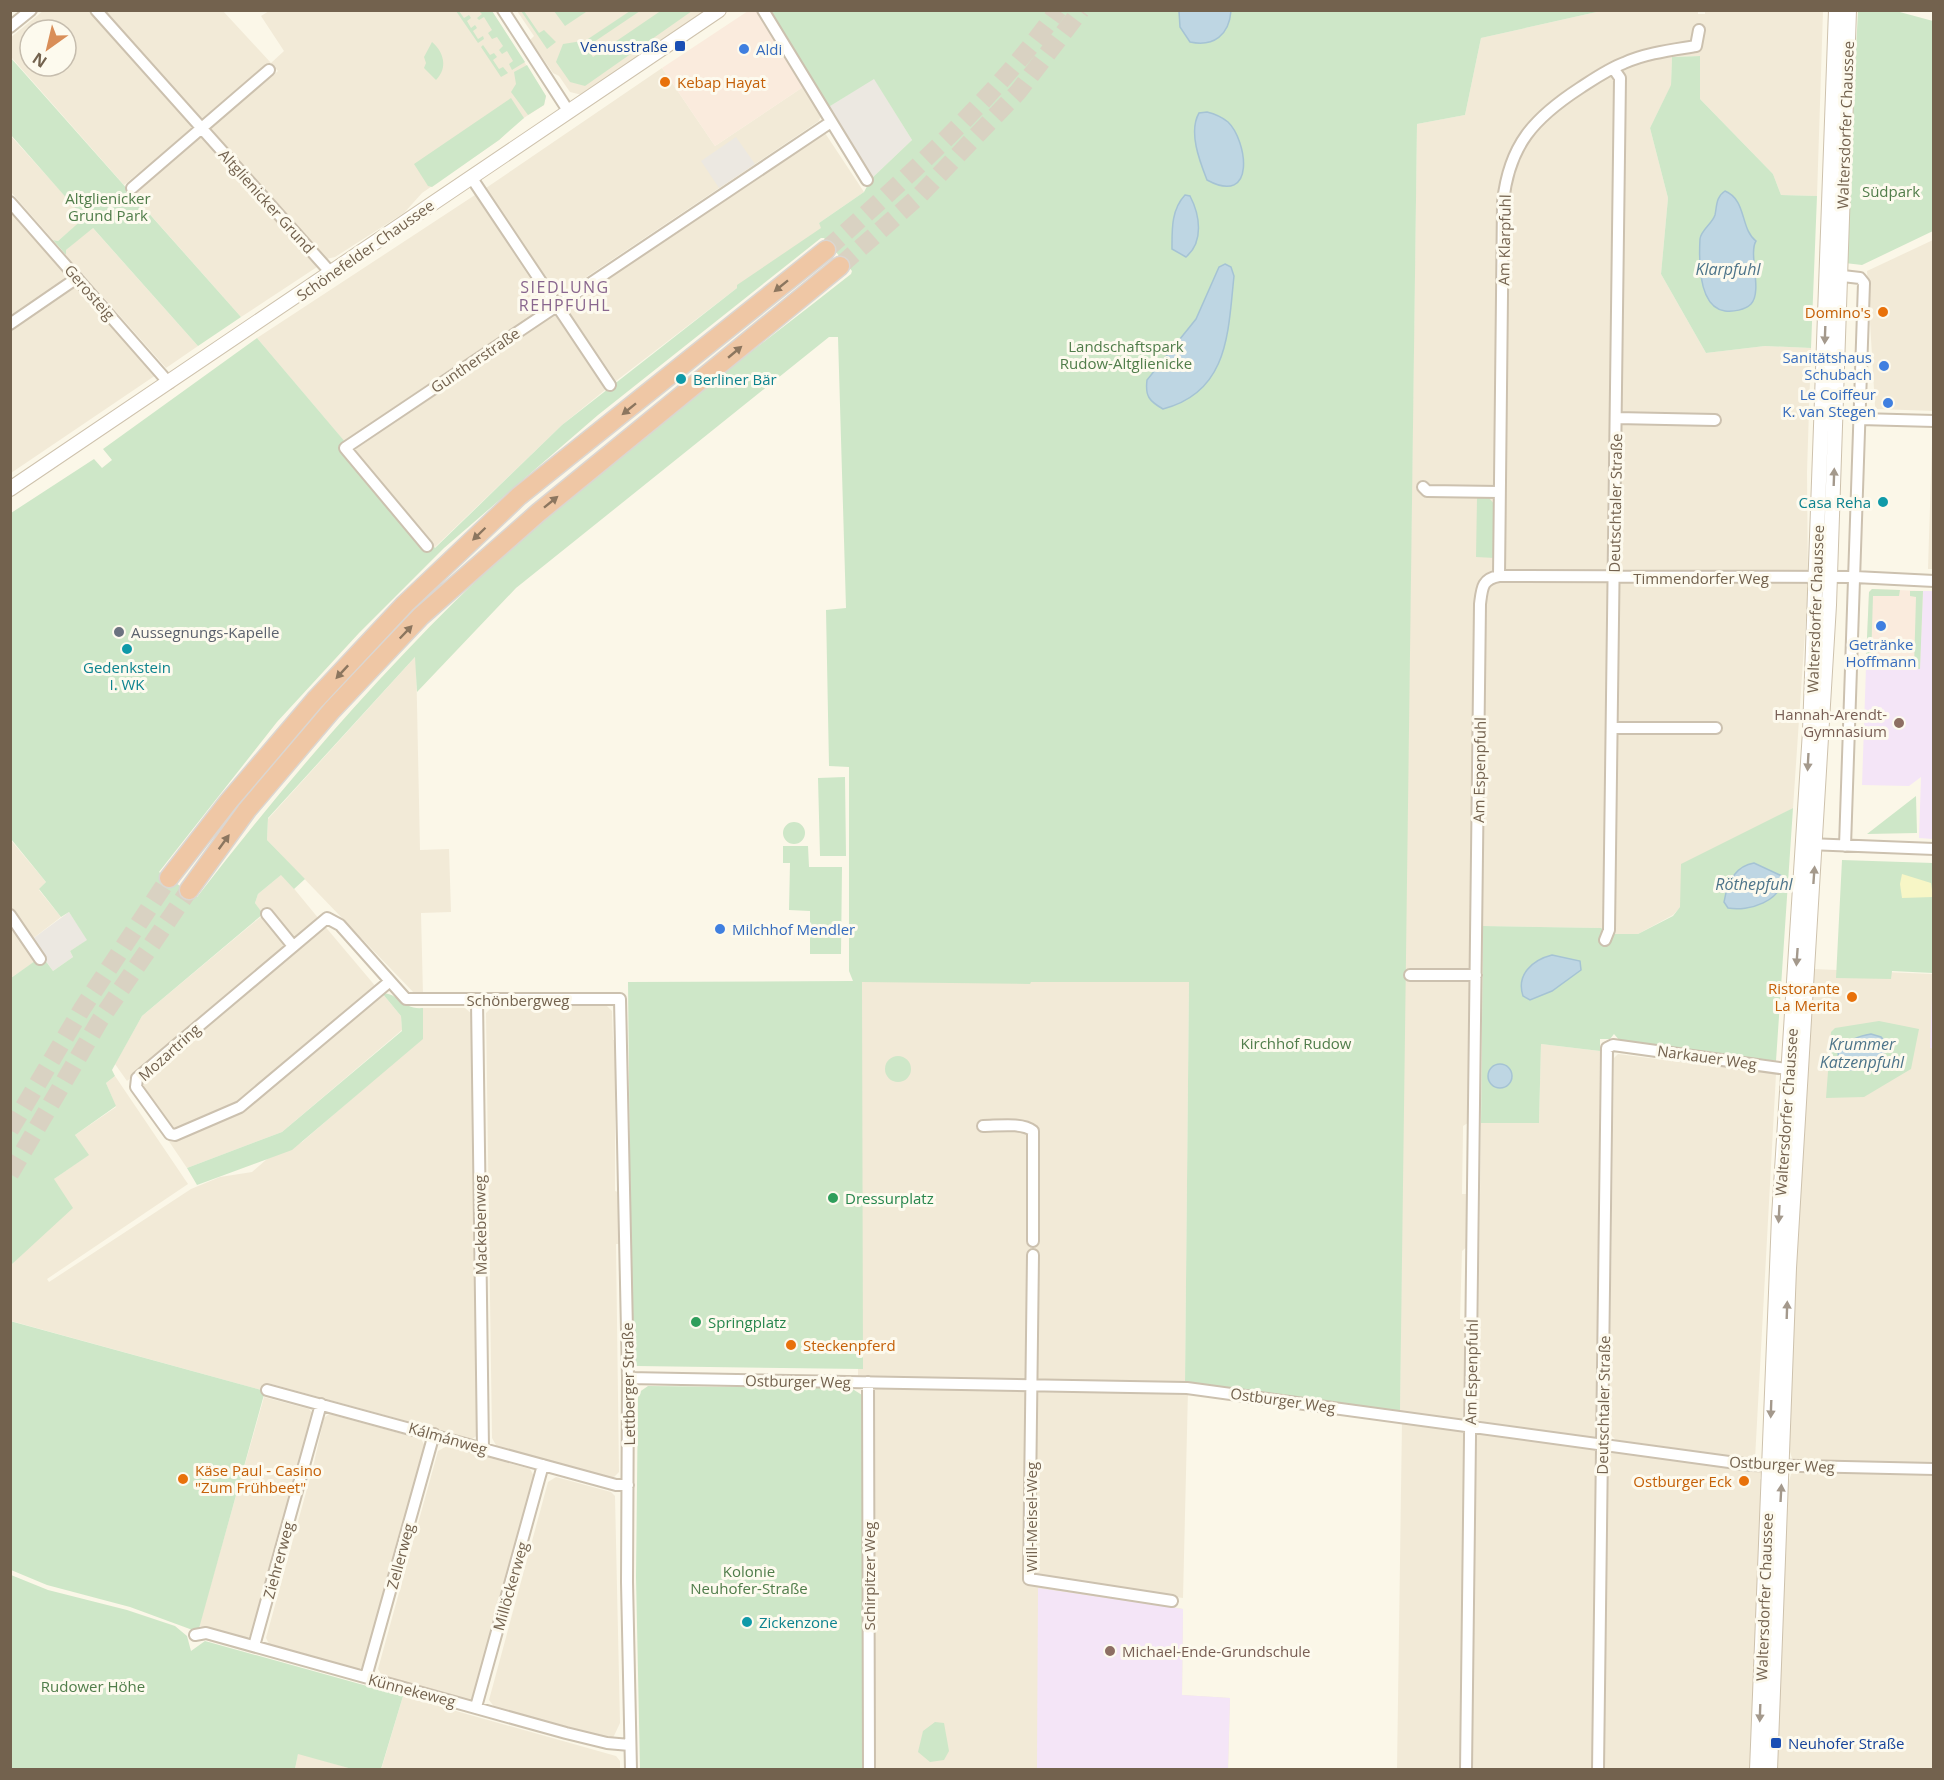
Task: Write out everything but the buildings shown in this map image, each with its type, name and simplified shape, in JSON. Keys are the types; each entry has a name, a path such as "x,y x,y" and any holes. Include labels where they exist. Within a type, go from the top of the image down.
{"highway":[{"path":"169,878 229,801 315,700 414,597 519,496 826,250"},
{"path":"189,890 247,810 332,710 421,616 538,513 840,266"}],"main road":[{"name":"Schönefelder Chaussee","path":"10,489 332,274 719,10"},
{"name":"Waltersdorfer Chaussee","path":"1770,1770 1779,1217 1795,1070 1810,844 1823,578 1833,275 1836,10"},
{"name":"Waltersdorfer Chaussee","path":"1833,275 1849,10"},
{"name":"Waltersdorfer Chaussee","path":"1758,1770 1775,1466"}],"street":[{"path":"10,27 31,10"},
{"name":"Altglienicker Grund","path":"96,10 332,274"},
{"path":"502,10 569,112"},
{"path":"764,10 867,180"},
{"name":"Am Klarpfuhl","path":"1499,576 1506,179 1515,151 1532,126 1554,105 1613,68 1653,53 1696,46 1699,30"},
{"name":"Deutschtaler Straße","path":"1605,940 1608,930 1612,728 1620,78 1613,68"},
{"path":"132,188 269,70"},
{"name":"Guntherstraße","path":"427,546 345,448 831,122"},
{"path":"471,177 610,385"},
{"name":"Gerosteig","path":"10,202 169,383"},
{"path":"1833,275 1860,278 1864,283 1856,577 1845,846"},
{"path":"10,324 77,278"},
{"path":"1616,418 1715,420"},
{"path":"1860,419 1934,421"},
{"path":"1423,487 1427,491 1499,492"},
{"name":"Timmendorfer Weg","path":"1499,576 1856,577 1934,581"},
{"name":"Am Espenpfuhl","path":"1466,1770 1480,604 1484,583 1489,578 1499,576"},
{"path":"1612,728 1716,728"},
{"path":"1810,844 1934,849"},
{"path":"10,915 40,959"},
{"path":"267,915 293,946"},
{"name":"Mozartring","path":"389,982 240,1107 175,1135 167,1132 136,1087 137,1078 327,918 333,920 406,999 416,1000"},
{"path":"1410,975 1476,975"},
{"name":"Schönbergweg","path":"416,1000 620,999"},
{"name":"Lettberger Straße","path":"620,999 628,1378 631,1770"},
{"name":"Mackebenweg","path":"477,1001 483,1448"},
{"name":"Deutschtaler Straße","path":"1598,1770 1607,1048 1613,1045"},
{"name":"Narkauer Weg","path":"1613,1045 1795,1070"},
{"path":"983,1126 1015,1126 1029,1128 1033,1131 1033,1241"},
{"path":"1031,1385 1033,1255"},
{"name":"Ostburger Weg","path":"628,1378 1187,1388 1775,1466 1934,1470"},
{"name":"Schirpitzer Weg","path":"868,1382 869,1770"},
{"name":"Will-Meisel-Weg","path":"1031,1385 1029,1579 1172,1601"},
{"name":"Kálmánweg","path":"267,1390 616,1485 628,1485"},
{"name":"Ziehrerweg","path":"254,1646 321,1404"},
{"name":"Zellerweg","path":"366,1677 434,1434"},
{"name":"Millöckerweg","path":"476,1707 543,1465"},
{"name":"Künnekeweg","path":"195,1635 206,1632 607,1743 630,1745"}],"shaded area":[{"path":"1698,10 1698,14 1705,14 1705,10 1823,11 1817,196 1781,195 1773,174 1700,99 1700,56 1672,57 1671,86 1650,128 1668,198 1661,274 1706,353 1765,346 1811,348 1807,472 1808,588 1793,808 1753,830 1673,915 1638,934 1615,934 1601,928 1483,926 1474,921 1471,970 1405,971 1417,124 1465,115 1481,38 1601,11"},
{"path":"43,11 88,11 193,128 124,185 30,78 78,78 78,18 34,18"},
{"path":"104,11 223,11 271,63 284,51 261,16 269,11 492,11 546,96 544,105 516,123 499,140 422,193 404,213 335,257 326,259 210,129 278,71 270,63 202,120"},
{"path":"517,11 707,11 582,95 570,92 559,76 553,73 530,40 534,36"},
{"path":"748,11 759,11 803,87 715,146 662,68"},
{"path":"18,31 18,65 11,57 10,38"},
{"path":"662,68 715,146 803,87 821,115 819,121 558,296 486,188"},
{"path":"874,78 912,140 871,179 827,108"},
{"path":"825,133 864,192 819,223 822,228 737,288 616,381 566,307"},
{"path":"10,135 85,218 58,241 53,240 11,192"},
{"path":"201,137 317,267 241,317 132,194"},
{"path":"736,137 755,164 719,188 701,161"},
{"path":"475,195 547,304 344,441 257,338"},
{"path":"10,211 67,275 67,280 10,317"},
{"path":"92,227 198,346 166,368 66,255 66,250"},
{"path":"1933,240 1933,411 1877,409 1867,271"},
{"path":"74,288 79,289 156,375 11,473 11,331"},
{"path":"555,315 605,390 562,425 434,548 353,451"},
{"path":"1933,411 1933,569 1928,569"},
{"path":"1872,589 1923,591 1920,669 1866,667 1869,592"},
{"name":"Hannah-Arendt- Gymnasium","path":"1923,591 1933,591 1933,839 1919,838 1921,777 1909,786 1862,785 1866,667 1920,668"},
{"path":"416,656 420,850 449,849 451,912 421,913 423,995 416,995 267,840 268,819"},
{"path":"10,839 46,882 39,890 61,917 31,940 11,910"},
{"path":"282,874 319,919 127,1081 115,1064 142,1016 263,915 255,903 258,894"},
{"path":"69,912 88,940 70,951 73,957 53,971 31,940"},
{"path":"10,921 37,960 11,978 10,978"},
{"path":"323,924 377,988 235,1108 170,1130 139,1088 140,1078"},
{"path":"1813,969 1933,974 1933,1466 1793,1461 1790,1452 1786,1452"},
{"path":"1934,973 1934,1049 1930,1048"},
{"path":"1424,978 1471,980 1471,1121 1463,1126 1462,1194 1468,1194 1469,1245 1462,1251 1460,1319 1467,1320 1466,1419 1463,1422 1400,1413 1404,979 1419,981"},
{"path":"857,982 1189,982 1185,1383 858,1377"},
{"path":"382,993 401,1016 402,1030 282,1132 187,1168 168,1140 238,1114"},
{"path":"605,1004 612,1011 613,1040 615,1040 615,1191 618,1192 619,1244 616,1244 619,1472 612,1479 497,1447 492,1438 486,1013 492,1007"},
{"path":"423,1008 465,1008 472,1014 478,1435 472,1439 268,1383 265,1391 11,1321 11,1265 26,1250 54,1179 88,1155 75,1135 116,1107 106,1083 115,1076 188,1184 47,1279 49,1282 191,1189 220,1177 252,1172 267,1159 302,1142 423,1037"},
{"path":"1541,1044 1600,1051 1596,1438 1477,1421 1481,1123 1539,1123"},
{"path":"1618,1054 1776,1074 1755,1459 1616,1440 1609,1433 1614,1058"},
{"path":"874,1387 1025,1389 1028,1392 1027,1580 1164,1601 1167,1606 1183,1609 1182,1695 1230,1698 1228,1769 872,1770"},
{"path":"1037,1389 1188,1390 1183,1598 1035,1577 1032,1574 1034,1394"},
{"path":"264,1397 309,1409 314,1415 253,1634 245,1639 199,1626"},
{"path":"329,1414 421,1439 426,1448 365,1665 358,1670 270,1646 266,1638 313,1467 324,1418"},
{"path":"1402,1421 1465,1431 1462,1769 1397,1770"},
{"path":"1475,1432 1597,1449 1594,1769 1470,1770"},
{"path":"447,1446 530,1469 535,1478 475,1696 469,1701 383,1677 378,1669 438,1451"},
{"path":"1607,1450 1759,1470 1761,1473 1760,1479 1764,1480 1753,1769 1602,1770"},
{"path":"1792,1471 1933,1473 1933,1769 1774,1770 1785,1481 1789,1481"},
{"path":"556,1477 611,1492 615,1496 620,1723 613,1738 603,1738 495,1708 489,1700 548,1482"},
{"name":"Michael-Ende-Grundschule","path":"1038,1588 1183,1609 1182,1695 1230,1698 1228,1769 1037,1768"},
{"path":"403,1696 616,1756 620,1761 620,1770 381,1770"},
{"path":"298,1753 352,1769 295,1770"}],"green space":[{"path":"662,10 692,11 585,86 570,82 556,62 563,44 582,41 593,57"},
{"path":"456,11 459,11 464,18 469,15 471,18 467,21 471,28 475,25 477,28 473,31 478,39 483,36 484,39 478,43"},
{"path":"479,11 492,11 525,62 512,70 509,64 513,61 507,51 502,54 499,50 503,46 497,37 492,39 488,33 492,30 484,17 479,20 477,18 482,14"},
{"path":"521,11 524,11 539,33 544,30 556,42 547,49"},
{"path":"554,11 586,12 565,26"},
{"path":"630,11 640,11 591,44 588,39"},
{"name":"Landschaftspark Rudow-Altglienicke","path":"767,11 1601,11 1481,38 1465,115 1417,124 1400,1412 1185,1383 1189,982 1031,982 1030,984 862,982 863,1369 636,1366 632,1362 628,982 853,981 849,971 849,767 829,766 826,610 846,608 838,337 829,337 516,588 417,692 415,657 268,818 267,840 305,879 294,889 281,875 258,894 255,903 263,914 142,1016 112,1070 115,1076 106,1083 116,1106 75,1135 89,1155 54,1179 73,1208 11,1265 11,978 42,956 53,971 73,957 70,951 87,940 69,912 61,917 39,889 46,882 11,839 11,513 94,459 102,468 112,460 103,449 257,338 435,548 562,425 737,288 737,285 821,228 819,223 864,192 871,179 912,140 874,79 827,108","holes":["821,238 824,238 852,271 851,274 619,455 496,561 405,652 319,747 197,897 159,872 277,722 359,633 444,548 598,415"]},
{"name":"Südpark","path":"1858,11 1896,11 1933,21 1933,231 1862,265 1845,263"},
{"path":"432,42 439,50 443,60 442,70 436,80 424,68 426,63 424,57"},
{"path":"483,45 490,55 494,53 497,57 493,60 499,69 503,67 508,73 501,77 481,47"},
{"path":"1700,56 1700,99 1773,174 1781,195 1817,196 1811,348 1765,346 1706,353 1661,274 1668,198 1650,128 1671,85 1672,57"},
{"name":"Altglienicker Grund Park","path":"10,57 18,66 18,78 29,78 241,317 198,346 93,228 66,250 66,255 53,240 58,241 84,218 11,135"},
{"path":"527,65 546,96 544,105 528,115 511,92 516,84 514,72"},
{"path":"511,98 524,118 499,140 432,187 428,186 414,164"},
{"path":"1477,498 1489,498 1496,506 1495,558 1476,557"},
{"path":"1872,589 1900,590 1899,596 1873,596 1871,660 1866,660 1869,592"},
{"path":"1910,591 1923,591 1920,669 1914,668 1916,597 1910,596"},
{"path":"845,777 846,856 820,856 818,778"},
{"path":"1916,796 1917,833 1867,834"},
{"name":"Röthepfuhl","path":"1793,808 1776,1061 1620,1041 1614,1034 1610,1039 1600,1039 1600,1051 1541,1044 1539,1123 1481,1123 1483,926 1601,928 1615,934 1638,934 1673,916 1680,907 1681,864"},
{"path":"794,822 802,825 805,833 802,841 794,844 786,841 783,833 786,825"},
{"path":"783,846 808,846 809,867 842,867 841,954 810,954 810,911 789,910 790,863 783,863"},
{"path":"1842,860 1933,863 1933,973 1892,971 1891,979 1836,978"},
{"path":"382,993 393,996 410,1006 423,1008 423,1039 292,1150 197,1185 187,1168 282,1132 402,1031 401,1016"},
{"name":"Krummer Katzenpfuhl","path":"1879,1021 1919,1029 1911,1069 1864,1097 1826,1098 1831,1032 1835,1028"},
{"path":"898,1056 907,1060 911,1069 907,1078 898,1082 889,1078 885,1069 889,1060"},
{"path":"10,1321 265,1391 198,1632 130,1607 47,1585 11,1570"},
{"name":"Kolonie Neuhofer-Straße","path":"648,1386 851,1388 862,1395 863,1769 640,1769 636,1577 638,1393"},
{"name":"Rudower Höhe","path":"11,1575 48,1590 127,1610 175,1626 187,1636 191,1651 205,1641 403,1696 381,1769 352,1769 298,1754 295,1769 11,1769"},
{"path":"935,1722 944,1723 949,1751 944,1760 930,1762 918,1752 923,1731"}],"sand":[{"path":"1902,874 1931,883 1933,897 1902,898 1900,884"}],"water":[{"path":"1179,11 1231,11 1227,27 1219,37 1213,41 1199,43 1190,42 1180,27"},
{"path":"1207,112 1228,122 1240,142 1243,168 1241,178 1234,185 1223,186 1207,180 1204,173 1196,147 1195,129 1199,113"},
{"name":"Klarpfuhl","path":"1725,191 1737,201 1751,236 1756,241 1754,298 1746,308 1732,311 1716,308 1709,301 1700,269 1700,239 1714,218 1718,199"},
{"path":"1185,195 1190,196 1193,203 1199,228 1196,244 1186,257 1172,249 1175,214"},
{"path":"1225,264 1231,267 1234,276 1230,318 1221,357 1213,374 1201,389 1185,401 1163,409 1149,398 1147,380 1196,319 1219,267"},
{"name":"Röthepfuhl","path":"1754,863 1782,876 1777,892 1763,903 1754,906 1728,908 1724,902 1733,877 1742,868"},
{"path":"1552,955 1580,961 1581,970 1552,991 1530,1000 1523,996 1522,981 1527,970 1538,961"},
{"name":"Krummer Katzenpfuhl","path":"1871,1034 1881,1037 1887,1044 1882,1059 1875,1068 1849,1070 1839,1065 1838,1051 1845,1044"},
{"path":"1500,1064 1508,1068 1512,1076 1508,1084 1500,1088 1492,1084 1488,1076 1492,1068"}],"tunnel":[{"path":"826,250 918,166 978,106 1033,43 1058,10"},
{"path":"840,266 919,196 1018,92 1081,10"},
{"path":"10,1130 82,1009 169,878"},
{"path":"10,1174 100,1020 189,890"}],"place":[{"name":"Venusstraße","path":"680,46"},
{"name":"Aldi","path":"744,49"},
{"name":"Kebap Hayat","path":"665,82"},
{"name":"Domino's","path":"1883,312"},
{"name":"Sanitätshaus Schubach","path":"1884,366"},
{"name":"Berliner Bär","path":"681,379"},
{"name":"Le Coiffeur K. van Stegen","path":"1888,403"},
{"name":"Casa Reha","path":"1883,502"},
{"name":"Getränke Hoffmann","path":"1881,626"},
{"name":"Aussegnungs-Kapelle","path":"119,632"},
{"name":"Gedenkstein I. WK","path":"127,649"},
{"name":"Hannah-Arendt- Gymnasium","path":"1899,723"},
{"name":"Milchhof Mendler","path":"720,929"},
{"name":"Ristorante La Merita","path":"1852,997"},
{"name":"Dressurplatz","path":"833,1198"},
{"name":"Springplatz","path":"696,1322"},
{"name":"Steckenpferd","path":"791,1345"},
{"name":"Käse Paul - Casino \"Zum Frühbeet\"","path":"183,1479"},
{"name":"Ostburger Eck","path":"1744,1481"},
{"name":"Zickenzone","path":"747,1622"},
{"name":"Michael-Ende-Grundschule","path":"1110,1651"},
{"name":"Neuhofer Straße","path":"1776,1743"}],"district":[{"name":"SIEDLUNG REHPFUHL","path":"565,296"}],"park label":[{"name":"Kirchhof Rudow","path":"1296,1043"}]}
